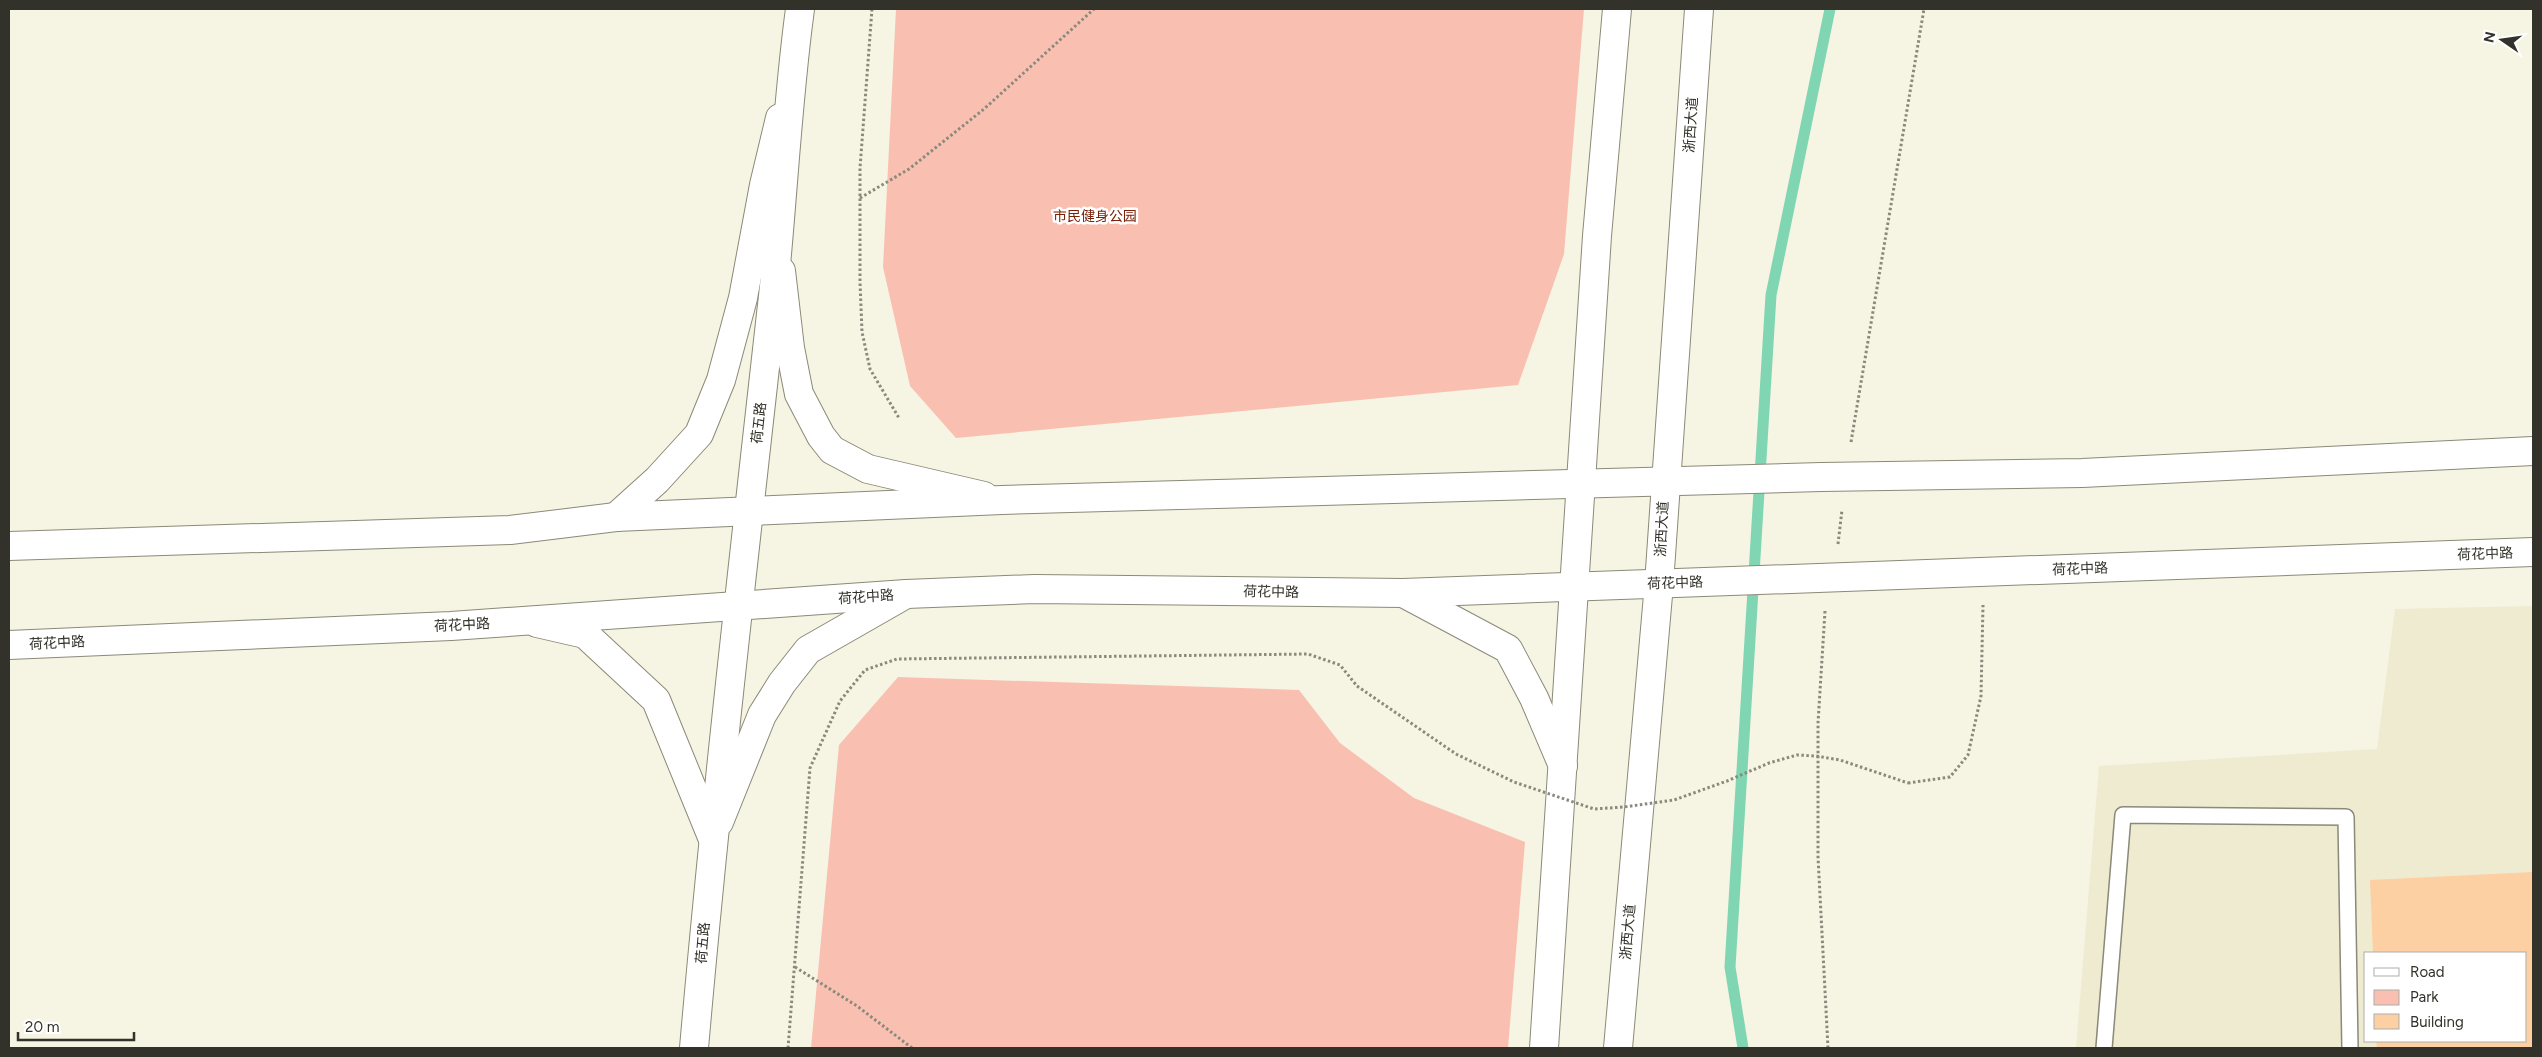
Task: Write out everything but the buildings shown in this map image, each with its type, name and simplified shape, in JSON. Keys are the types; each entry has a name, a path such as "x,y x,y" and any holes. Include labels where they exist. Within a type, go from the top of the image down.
{"main road":[{"name":"荷五路","path":"694,1048 712,837 778,246 792,66 800,9"},
{"path":"1544,1048 1597,236 1616,9"},
{"name":"浙西大道","path":"1618,1048 1659,584 1699,9"},
{"path":"616,517 657,480 699,434 720,380 743,298 764,185 792,66"},
{"path":"778,246 790,348 799,394 821,436 832,450 868,468 1002,500"},
{"path":"9,546 510,530 616,517 1002,500 1665,481 2082,474 2533,451"},
{"name":"荷花中路","path":"9,645 526,620 906,594 1034,589 1403,593 2533,552"},
{"path":"1403,593 1508,649 1534,698 1563,766"},
{"name":"荷五路","path":"712,837 762,715 782,682 808,650 906,594"},
{"path":"526,620 585,634 656,700 712,837"}],"lane":[{"path":"2104,1048 2123,815 2346,817 2350,1048"}],"path":[{"path":"872,9 860,198 862,332 870,369 899,418"},
{"path":"860,198 909,169 984,109 1094,9"},
{"path":"1828,1048 1818,857 1818,723 1825,609 1834,578 1833,477 1924,9"},
{"path":"788,1048 810,768 840,701 865,670 897,659 1308,654 1340,665 1357,686 1456,754 1514,782 1576,804 1594,809 1624,808 1674,800 1727,781 1769,763 1797,756 1816,756 1840,760 1908,783 1950,777 1968,756 1981,696 1983,602"},
{"path":"795,967 857,1006 912,1048"}],"shaded area":[{"path":"2533,606 2533,1048 2076,1048 2099,766 2377,749 2395,609"}],"green space":[{"name":"市民健身公园","path":"896,9 1584,9 1564,254 1518,385 956,438 910,386 883,267"},
{"path":"898,677 1299,690 1340,743 1414,798 1525,842 1508,1048 811,1048 839,745"}],"waterway":[{"path":"1743,1048 1730,967 1771,295 1830,9"}]}
